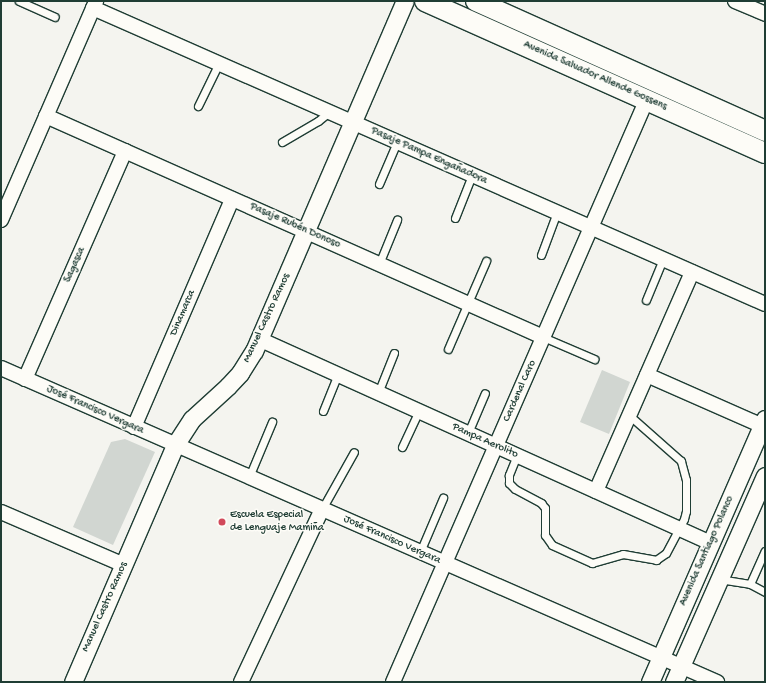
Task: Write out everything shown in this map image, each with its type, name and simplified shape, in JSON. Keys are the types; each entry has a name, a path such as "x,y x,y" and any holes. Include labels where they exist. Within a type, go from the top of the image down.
{"main road":[{"name":"Avenida Salvador Allende Gossens","path":"425,1 765,153"},
{"name":"Avenida Salvador Allende Gossens","path":"476,1 765,131"}],"street":[{"name":"Manuel Castro Ramos","path":"73,682 175,445 192,419 240,373 259,339 405,1"},
{"path":"735,1 765,14"},
{"name":"Pasaje Pampa Engañadora","path":"94,4 219,63 765,304"},
{"path":"1,220 94,4"},
{"name":"Cardenal Caro","path":"393,682 647,100"},
{"name":"Pasaje Rubén Donoso","path":"46,116 543,337"},
{"name":"Sagasca","path":"25,379 125,151"},
{"name":"Dinamarca","path":"134,427 232,198"},
{"path":"596,491 692,272"},
{"name":"Pampa Aerolito","path":"259,339 711,543"},
{"name":"José Francisco Vergara","path":"1,368 717,682"},
{"path":"647,375 764,424"},
{"name":"Avenida Santiago Polanco","path":"650,682 764,424"},
{"name":"Avenida Santiago Polanco","path":"674,682 765,476"},
{"path":"241,682 322,509"},
{"path":"1,512 124,565"}],"lane":[{"path":"19,1 55,17"},
{"path":"198,106 219,63"},
{"path":"282,142 318,121 329,112"},
{"path":"379,184 398,142"},
{"path":"455,218 472,175"},
{"path":"541,255 557,212"},
{"path":"379,264 397,220"},
{"path":"646,300 663,259"},
{"path":"448,349 466,303 486,261"},
{"path":"543,337 594,359"},
{"path":"378,393 394,353"},
{"path":"323,411 338,374"},
{"path":"468,433 485,393"},
{"path":"402,447 419,411"},
{"path":"517,455 509,475 509,483 515,489 542,503 545,508 545,535 552,545 592,563 623,554 656,560 666,553 680,529 686,511 686,480 681,461 629,415"},
{"path":"249,478 272,422"},
{"path":"322,509 354,452"},
{"path":"420,552 443,498"},
{"path":"750,584 765,551"},
{"path":"719,580 750,584 765,592"}],"shaded area":[{"path":"602,370 630,382 609,434 580,422"},
{"path":"125,439 155,452 113,545 73,527 111,442"}],"place":[{"name":"Escuela Especial de Lenguaje Mamiña","path":"222,522"}]}
